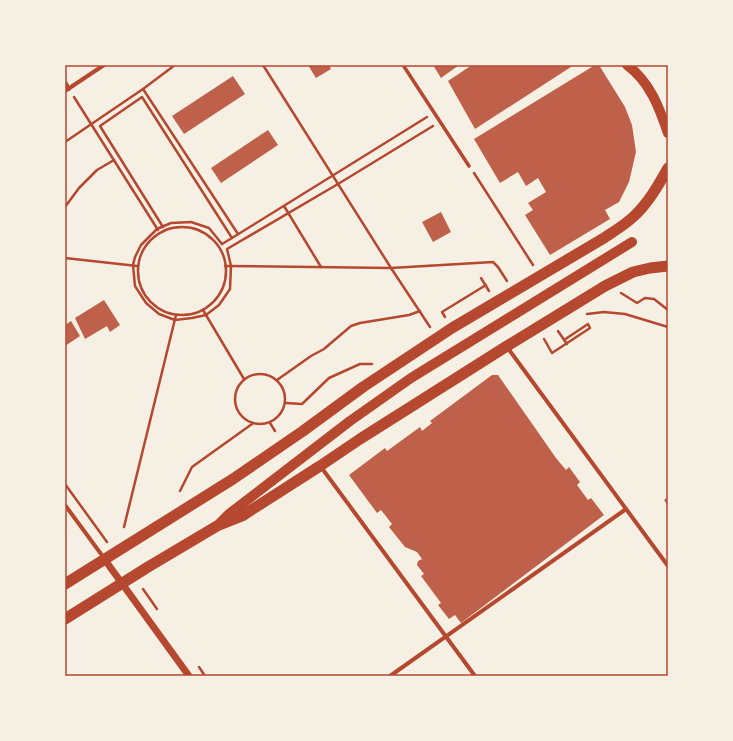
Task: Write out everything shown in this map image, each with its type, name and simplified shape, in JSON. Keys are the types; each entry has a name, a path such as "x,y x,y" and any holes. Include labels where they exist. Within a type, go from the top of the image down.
{"highway":[{"path":"65,584 233,479 304,431 363,387 452,328 604,238 632,218 648,201 658,187 668,168"},
{"path":"65,619 217,526 242,516 507,346 620,278 633,272 668,266"}],"main road":[{"path":"627,65 634,70 648,87 656,101 668,133"},
{"path":"217,526 229,514 350,421 411,378 632,242"}],"street":[{"path":"65,91 104,65"},
{"path":"403,65 469,166"},
{"path":"65,82 69,88"},
{"path":"507,346 668,566"},
{"path":"320,466 475,676"},
{"path":"65,505 189,676"},
{"path":"390,676 626,509"}],"path":[{"path":"65,142 143,89 175,65"},
{"path":"263,65 391,268 433,331"},
{"path":"69,88 158,231"},
{"path":"143,89 238,234"},
{"path":"163,227 100,126 142,97 232,238"},
{"path":"219,246 434,113"},
{"path":"222,244 209,228 191,222 171,223 163,227 141,245 133,265 135,286 146,303 159,314 175,320 206,315 219,305 230,289 231,266 227,249 440,122"},
{"path":"65,207 79,188 97,170 114,160"},
{"path":"469,166 541,276"},
{"path":"284,206 321,267"},
{"path":"185,226 198,229 210,236 219,246 225,260 226,275 222,289 214,302 203,310 189,315 176,315 163,311 151,303 143,292 139,279 138,266 141,252 158,231 172,227 185,226"},
{"path":"65,258 138,266"},
{"path":"225,266 391,268 494,262 498,267"},
{"path":"620,293 636,303 645,298 654,299 668,310"},
{"path":"203,310 244,379"},
{"path":"277,380 311,356 324,349 351,326 360,323 409,315 420,311"},
{"path":"584,314 604,312 625,314 668,327"},
{"path":"124,527 176,315"},
{"path":"552,353 590,328 588,324 564,340"},
{"path":"286,403 302,404 330,378 360,364 379,364"},
{"path":"261,374 269,375 277,380 286,394 286,403 278,418 263,425 247,421 241,416 235,401 236,392 244,379 252,375 261,374"},
{"path":"180,491 192,467 252,423"},
{"path":"270,423 275,431"},
{"path":"65,484 105,539"}],"building":[{"path":"308,65 329,65 331,69 316,78"},
{"path":"433,65 459,65 441,78"},
{"path":"472,65 574,65 475,129 448,81"},
{"path":"595,65 599,65 625,107 632,125 636,152 629,182 619,202 605,210 610,219 550,255 525,215 533,210 528,203 546,192 538,178 526,186 518,172 500,183 474,139"},
{"path":"233,76 245,94 184,134 172,116"},
{"path":"268,130 278,145 221,183 211,168"},
{"path":"441,212 451,232 433,242 422,222"},
{"path":"104,300 120,325 110,332 107,326 85,339 75,318"},
{"path":"71,321 80,336 65,346 65,325"},
{"path":"492,375 498,375 556,458 566,470 569,467 580,482 577,485 588,500 591,498 604,515 461,623 455,615 449,619 438,605 441,603 421,576 424,574 417,565 418,561 422,559 417,552 405,547 389,527 392,524 381,510 377,513 349,475 385,448 387,451 420,427 422,431 432,423 430,421"},
{"path":"668,497 668,506 664,500"}]}
